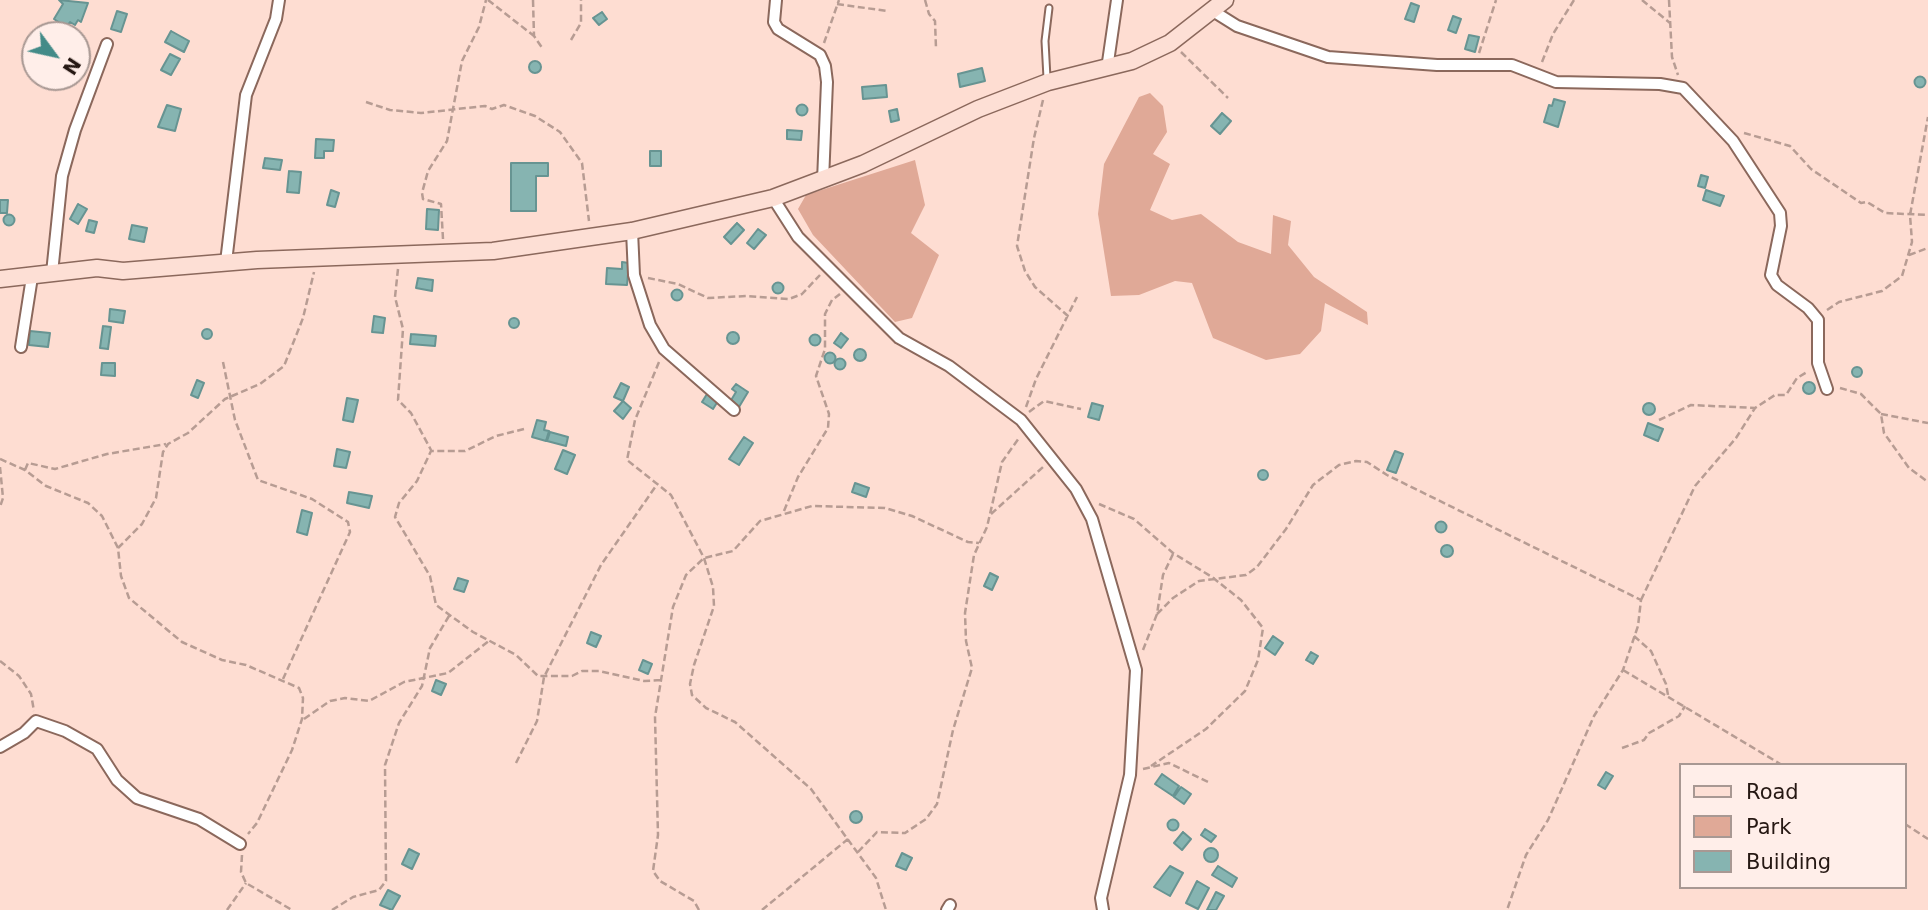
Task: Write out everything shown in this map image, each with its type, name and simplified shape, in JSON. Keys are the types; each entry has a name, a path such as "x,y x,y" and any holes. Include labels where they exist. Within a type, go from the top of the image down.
{"street":[{"path":"226,262 246,95 276,19 279,0"},
{"path":"776,0 774,22 778,29 820,55 828,82 823,181"},
{"path":"1107,69 1116,0"},
{"path":"0,279 97,268 123,271 316,257 493,251 632,231 773,198 823,181 978,109 1048,82 1107,69 1171,43 1226,0"},
{"path":"1213,11 1237,26 1328,57 1517,66 1556,82 1678,86 1723,129 1780,213 1781,226 1772,260 1772,279 1808,308 1818,320 1818,363 1827,389"},
{"path":"52,273 62,176 75,130 107,44"},
{"path":"773,198 787,224 899,338 949,366 1025,424 1080,496 1092,519 1136,670 1130,775 1101,898 1103,910"},
{"path":"632,231 634,275 650,325 664,349 734,410"},
{"path":"21,347 32,277"},
{"path":"0,747 24,733 36,721 76,736 97,749 117,780 137,797 199,819 240,844"}],"lane":[{"path":"1048,82 1045,41 1049,8"}],"path":[{"path":"443,253 441,204 423,199 422,193 428,171 447,141 462,61 479,27 487,0 534,36 543,49"},
{"path":"533,0 534,36"},
{"path":"571,40 581,23 581,0"},
{"path":"925,0 929,14 935,21 936,48"},
{"path":"1475,65 1496,0"},
{"path":"1538,76 1553,34 1574,0"},
{"path":"1642,0 1670,23"},
{"path":"1669,0 1672,57 1678,86"},
{"path":"820,55 838,2 887,12"},
{"path":"1171,43 1228,98"},
{"path":"1048,82 1034,138 1017,246 1025,271 1035,287 1068,316"},
{"path":"366,102 390,110 421,113 485,106 492,109 504,105 535,116 561,132 582,163 591,238"},
{"path":"1818,320 1839,302 1858,300 1895,284 1902,276 1912,242 1910,215 1928,117"},
{"path":"1723,129 1790,146 1811,169 1861,203 1867,202 1885,213 1892,211 1928,215"},
{"path":"1909,255 1928,248"},
{"path":"399,255 396,298 403,329 398,400 411,413 431,451"},
{"path":"24,470 28,463 55,469 107,454 168,444 188,433 225,399 260,384 284,366 303,318 316,257"},
{"path":"634,275 678,284 708,298 746,296 789,299 802,294 827,267"},
{"path":"782,513 798,477 828,428 829,414 816,376 825,349 825,314 832,300 848,287"},
{"path":"1025,424 1036,379 1077,297"},
{"path":"664,349 635,420 627,451 631,466 671,495 704,558 713,587 714,606 694,665 690,684 692,695 706,708 735,722 811,789 876,878 886,910"},
{"path":"223,362 235,420 258,480 312,499 348,522 350,532 283,680"},
{"path":"1507,910 1526,855 1548,820 1594,716 1623,670 1634,636 1641,600 1695,486 1736,438 1755,408 1775,395 1786,395 1797,378 1818,363"},
{"path":"1827,389 1842,388 1861,394 1881,414 1928,423"},
{"path":"858,852 877,832 905,833 926,818 937,804 953,730 972,668 966,641 965,613 979,542 991,514 995,485 1003,462 1025,424 1044,401 1080,409"},
{"path":"1659,420 1691,405 1755,408"},
{"path":"1881,414 1884,433 1909,468 1928,482"},
{"path":"431,451 465,451 496,436 524,429"},
{"path":"118,548 142,524 156,498 163,452 168,444"},
{"path":"431,451 417,481 399,503 395,517 430,576 436,604 449,616 516,655 531,673 544,677 599,671 644,681 661,680"},
{"path":"0,459 24,470 46,486 89,503 102,516 118,548 121,576 129,598 182,642 299,688 303,698 302,719 292,750 257,823 240,844 243,858 241,872 246,883 292,910"},
{"path":"991,514 1042,468 1055,461"},
{"path":"1157,614 1178,593 1199,580 1245,575 1257,567 1286,529 1313,485 1339,466 1356,461 1367,462 1387,475 1641,600"},
{"path":"0,467 3,498 0,507"},
{"path":"516,763 537,721 544,677 601,565 657,483"},
{"path":"1080,496 1134,519 1173,553 1212,577 1241,600 1263,628 1258,660 1245,691 1206,729 1151,766 1130,775"},
{"path":"699,910 694,901 660,881 653,871 658,835 655,718 673,607 686,575 704,558 733,551 760,521 813,506 885,508 912,516 968,542 979,542"},
{"path":"1136,670 1157,614 1164,575 1173,553"},
{"path":"332,910 353,897 379,890 386,881 385,765 399,723 413,703 423,678 430,648 449,616"},
{"path":"1634,636 1651,651 1668,695"},
{"path":"302,719 330,702 345,698 369,701 404,682 448,673 490,640"},
{"path":"0,661 19,676 32,694 36,721"},
{"path":"1623,670 1779,763"},
{"path":"1622,748 1644,740 1649,733 1679,716 1685,706"},
{"path":"1151,766 1169,763 1210,783"},
{"path":"1907,825 1928,839"},
{"path":"762,910 848,839"},
{"path":"227,910 246,883"}],"green space":[{"path":"1150,93 1163,106 1167,132 1153,154 1170,164 1150,210 1172,220 1201,214 1238,242 1271,254 1273,215 1291,221 1288,245 1314,277 1367,312 1368,325 1325,303 1321,331 1300,354 1266,360 1213,338 1192,283 1175,281 1139,295 1111,296 1098,214 1104,164 1139,97"},
{"path":"915,160 925,205 911,233 939,255 912,318 895,322 813,235 798,209 806,195"}],"building":[{"path":"59,0 88,3 81,21 54,19 63,4"},
{"path":"1411,3 1419,6 1414,22 1405,19"},
{"path":"117,11 127,14 121,32 111,29"},
{"path":"602,12 607,19 599,25 593,18"},
{"path":"1453,16 1461,19 1456,33 1448,30"},
{"path":"171,31 189,41 184,52 165,42"},
{"path":"1469,35 1479,37 1475,52 1465,49"},
{"path":"170,54 180,59 171,75 161,70"},
{"path":"535,61 541,67 535,73 529,67"},
{"path":"982,68 985,81 960,87 958,74"},
{"path":"1920,77 1924,78 1924,86 1920,87 1916,86 1915,82 1916,78"},
{"path":"886,85 887,97 863,99 862,87"},
{"path":"1554,99 1565,102 1558,127 1544,122 1549,105 1552,106"},
{"path":"167,105 181,109 175,131 158,127"},
{"path":"802,105 806,106 806,114 802,115 798,114 797,110 798,106"},
{"path":"897,109 899,120 891,122 889,111"},
{"path":"1222,113 1231,121 1220,134 1211,126"},
{"path":"787,130 802,131 801,140 787,139"},
{"path":"316,139 334,140 333,151 324,151 324,158 315,158"},
{"path":"650,151 661,151 661,166 650,166"},
{"path":"265,158 282,160 280,170 263,168"},
{"path":"511,163 548,163 548,176 536,176 536,211 511,211"},
{"path":"289,171 301,172 299,193 287,192"},
{"path":"1701,175 1708,177 1705,188 1698,186"},
{"path":"331,190 339,193 335,207 327,205"},
{"path":"1706,190 1724,196 1720,206 1703,200"},
{"path":"0,200 8,200 7,213 0,213"},
{"path":"78,204 87,209 78,224 70,219"},
{"path":"427,209 439,210 438,230 426,229"},
{"path":"9,214 15,220 9,226 3,220"},
{"path":"89,220 97,222 94,233 86,231"},
{"path":"737,223 744,230 731,244 724,237"},
{"path":"132,225 147,228 144,242 129,239"},
{"path":"758,229 766,235 754,249 747,243"},
{"path":"622,262 629,263 627,285 606,284 607,268 622,269"},
{"path":"418,278 433,280 432,291 416,288"},
{"path":"778,282 784,288 778,294 772,288"},
{"path":"677,290 681,291 681,299 677,300 673,299 672,295 673,291"},
{"path":"110,309 125,311 123,323 109,321"},
{"path":"374,316 385,318 383,333 372,332"},
{"path":"514,318 518,319 518,327 514,328 510,327 509,323 510,319"},
{"path":"103,326 111,327 108,349 100,348"},
{"path":"207,329 211,330 211,338 207,339 203,338 202,334 203,330"},
{"path":"30,331 50,333 48,347 29,345"},
{"path":"733,332 739,338 733,344 727,338"},
{"path":"841,333 848,339 841,348 834,343"},
{"path":"411,334 436,336 435,346 410,344"},
{"path":"815,335 819,336 819,344 815,345 811,344 810,340 811,336"},
{"path":"860,349 866,355 860,361 854,355"},
{"path":"830,353 834,354 834,362 830,363 826,362 825,358 826,354"},
{"path":"840,359 844,360 844,368 840,369 836,368 835,364 836,360"},
{"path":"102,363 115,363 115,376 101,375"},
{"path":"1857,367 1861,368 1861,376 1857,377 1853,376 1852,372 1853,368"},
{"path":"197,380 204,383 198,398 191,395"},
{"path":"1809,382 1815,388 1809,394 1803,388"},
{"path":"621,383 629,387 623,401 614,397"},
{"path":"736,384 748,392 739,407 730,402 736,392 732,389"},
{"path":"707,394 718,401 713,409 702,402"},
{"path":"347,398 358,400 353,422 343,420"},
{"path":"623,401 631,408 623,419 614,411"},
{"path":"1092,403 1103,406 1099,420 1088,417"},
{"path":"1649,403 1655,409 1649,415 1643,409"},
{"path":"537,420 546,422 544,430 549,431 546,441 532,437"},
{"path":"1648,423 1663,429 1658,441 1644,435"},
{"path":"550,432 568,437 566,446 547,441"},
{"path":"744,437 753,443 739,465 729,459"},
{"path":"337,449 350,452 346,468 334,466"},
{"path":"563,450 575,455 567,474 555,469"},
{"path":"1395,451 1403,454 1396,473 1387,470"},
{"path":"1263,470 1267,471 1267,479 1263,480 1259,479 1258,475 1259,471"},
{"path":"855,483 869,488 866,497 852,492"},
{"path":"349,492 372,496 369,508 347,503"},
{"path":"302,510 312,513 307,535 297,532"},
{"path":"1441,522 1445,523 1445,531 1441,532 1437,531 1436,527 1437,523"},
{"path":"1447,545 1453,551 1447,557 1441,551"},
{"path":"990,573 998,577 992,590 984,586"},
{"path":"458,578 468,581 464,592 454,589"},
{"path":"591,632 601,636 596,647 587,643"},
{"path":"1273,636 1283,643 1275,655 1265,648"},
{"path":"1311,652 1318,656 1313,664 1306,660"},
{"path":"643,660 652,664 648,674 639,670"},
{"path":"436,680 446,684 441,695 432,691"},
{"path":"1606,772 1613,776 1605,789 1598,785"},
{"path":"1162,774 1179,786 1173,796 1155,784"},
{"path":"1181,787 1191,794 1184,804 1174,797"},
{"path":"856,811 862,817 856,823 850,817"},
{"path":"1173,820 1177,821 1177,829 1173,830 1169,829 1168,825 1169,821"},
{"path":"1205,829 1216,836 1211,842 1201,835"},
{"path":"1183,832 1191,839 1182,850 1174,843"},
{"path":"1211,848 1216,850 1216,860 1211,862 1206,860 1204,855 1206,850"},
{"path":"409,849 419,854 412,869 402,864"},
{"path":"902,853 912,858 906,870 896,866"},
{"path":"1170,866 1183,873 1170,896 1154,887"},
{"path":"1218,866 1237,878 1232,887 1212,875"},
{"path":"1197,881 1209,888 1198,909 1186,903"},
{"path":"388,890 400,896 392,910 380,905"},
{"path":"1216,892 1224,896 1216,910 1207,910"}]}
